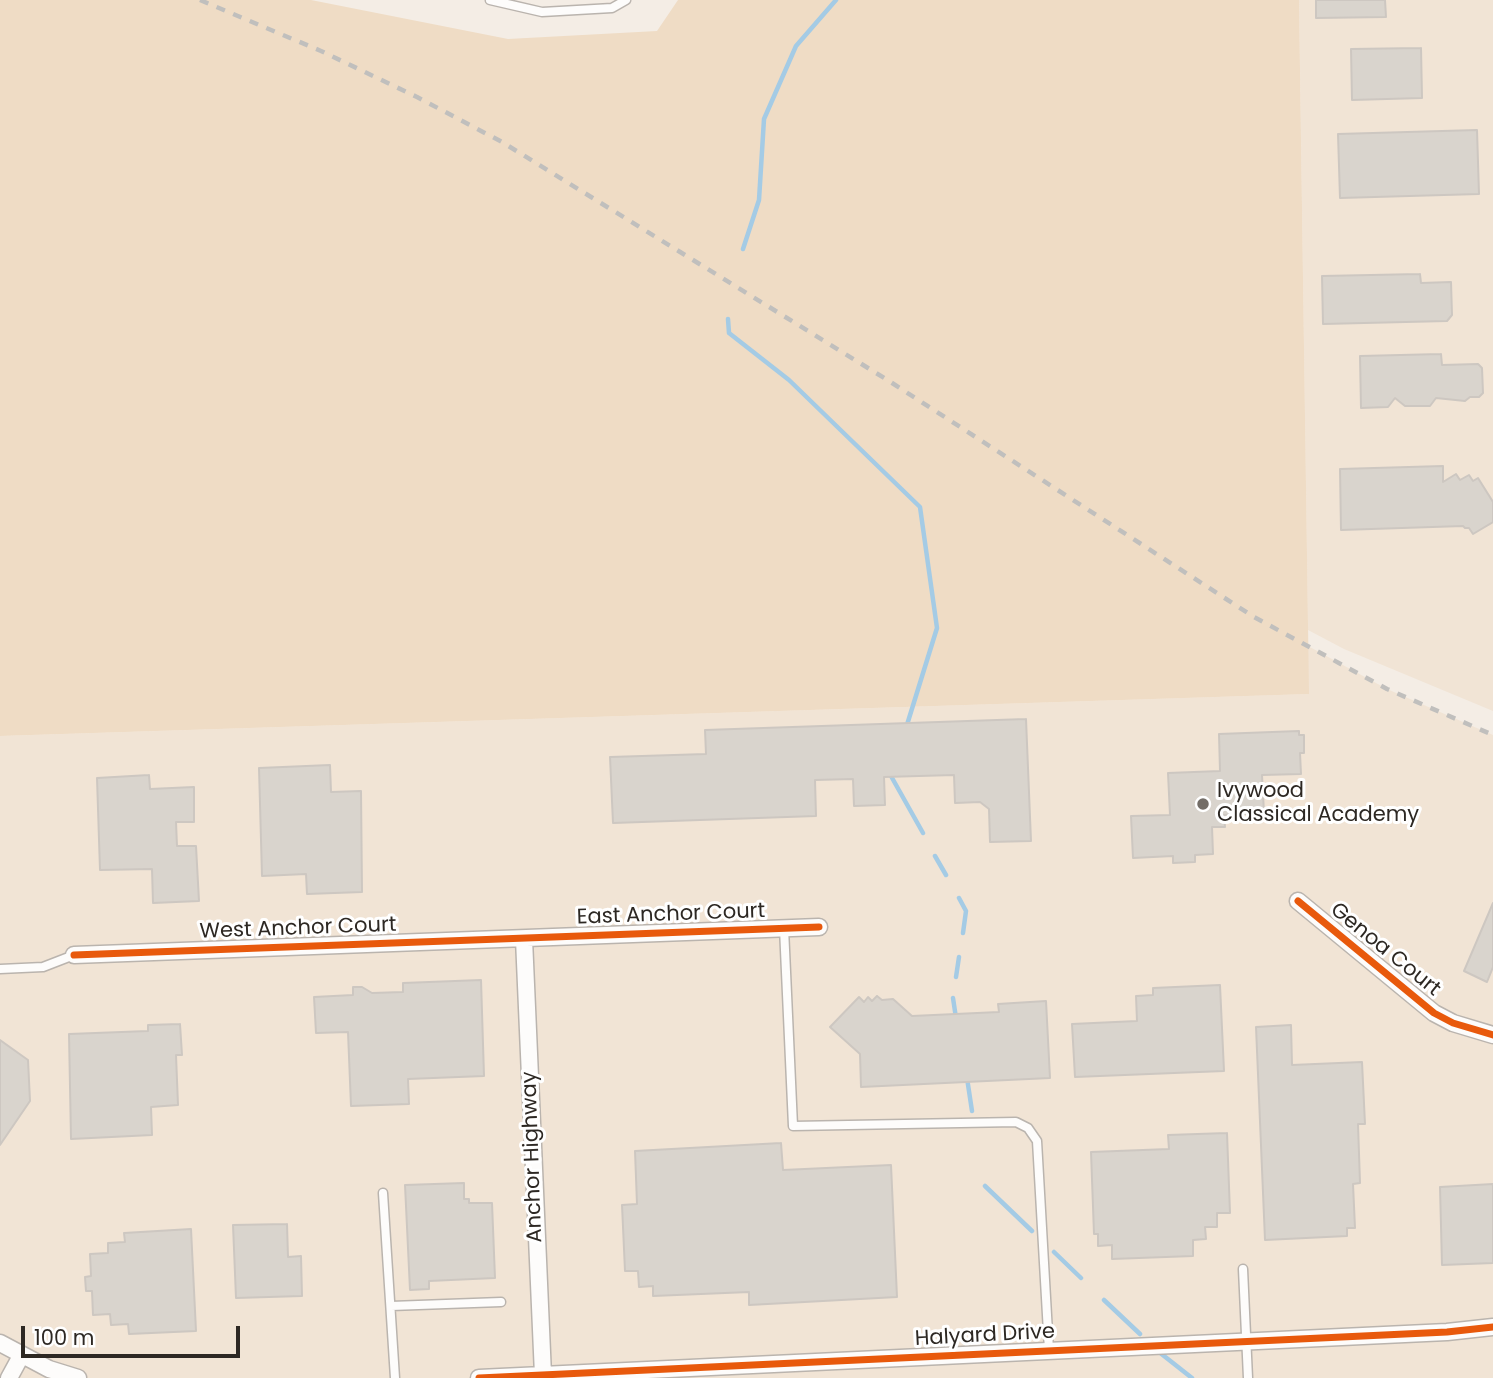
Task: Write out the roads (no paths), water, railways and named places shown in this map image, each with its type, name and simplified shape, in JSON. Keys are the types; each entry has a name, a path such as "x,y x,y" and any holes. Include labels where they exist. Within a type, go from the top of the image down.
{"street":[{"name":"Genoa Court","path":"1298,901 1434,1013 1466,1028 1493,1035"},
{"name":"East Anchor Court","path":"524,939 819,927"},
{"name":"West Anchor Court","path":"74,955 524,939"},
{"name":"Anchor Highway","path":"524,939 542,1375"},
{"name":"Halyard Drive","path":"479,1378 1447,1332 1493,1327"},
{"path":"0,1343 49,1369 78,1378"},
{"path":"9,1378 21,1356"}],"lane":[{"path":"490,0 542,12 612,8 626,0"},
{"path":"784,928 793,1126 1016,1122 1028,1128 1037,1141 1049,1350"},
{"path":"0,969 43,967 74,955"},
{"path":"383,1193 394,1378"},
{"path":"1243,1269 1248,1378"},
{"path":"391,1306 501,1302"}],"waterway":[{"path":"743,249 759,200 764,119 796,46 836,0"},
{"path":"728,319 729,333 789,380 920,507 937,628 906,728"},
{"path":"892,773 891,776 923,833"},
{"path":"935,856 946,875"},
{"path":"959,898 966,911 963,933"},
{"path":"956,977 959,957"},
{"path":"953,998 956,1018"},
{"path":"967,1078 972,1111"},
{"path":"985,1186 1032,1231"},
{"path":"1054,1252 1081,1278"},
{"path":"1104,1300 1140,1334"},
{"path":"1159,1352 1192,1378"}],"railway":[{"path":"200,0 321,51 502,142 889,381 1254,617 1387,689 1493,735"}],"place":[{"name":"Ivywood Classical Academy","path":"1203,804"}]}
